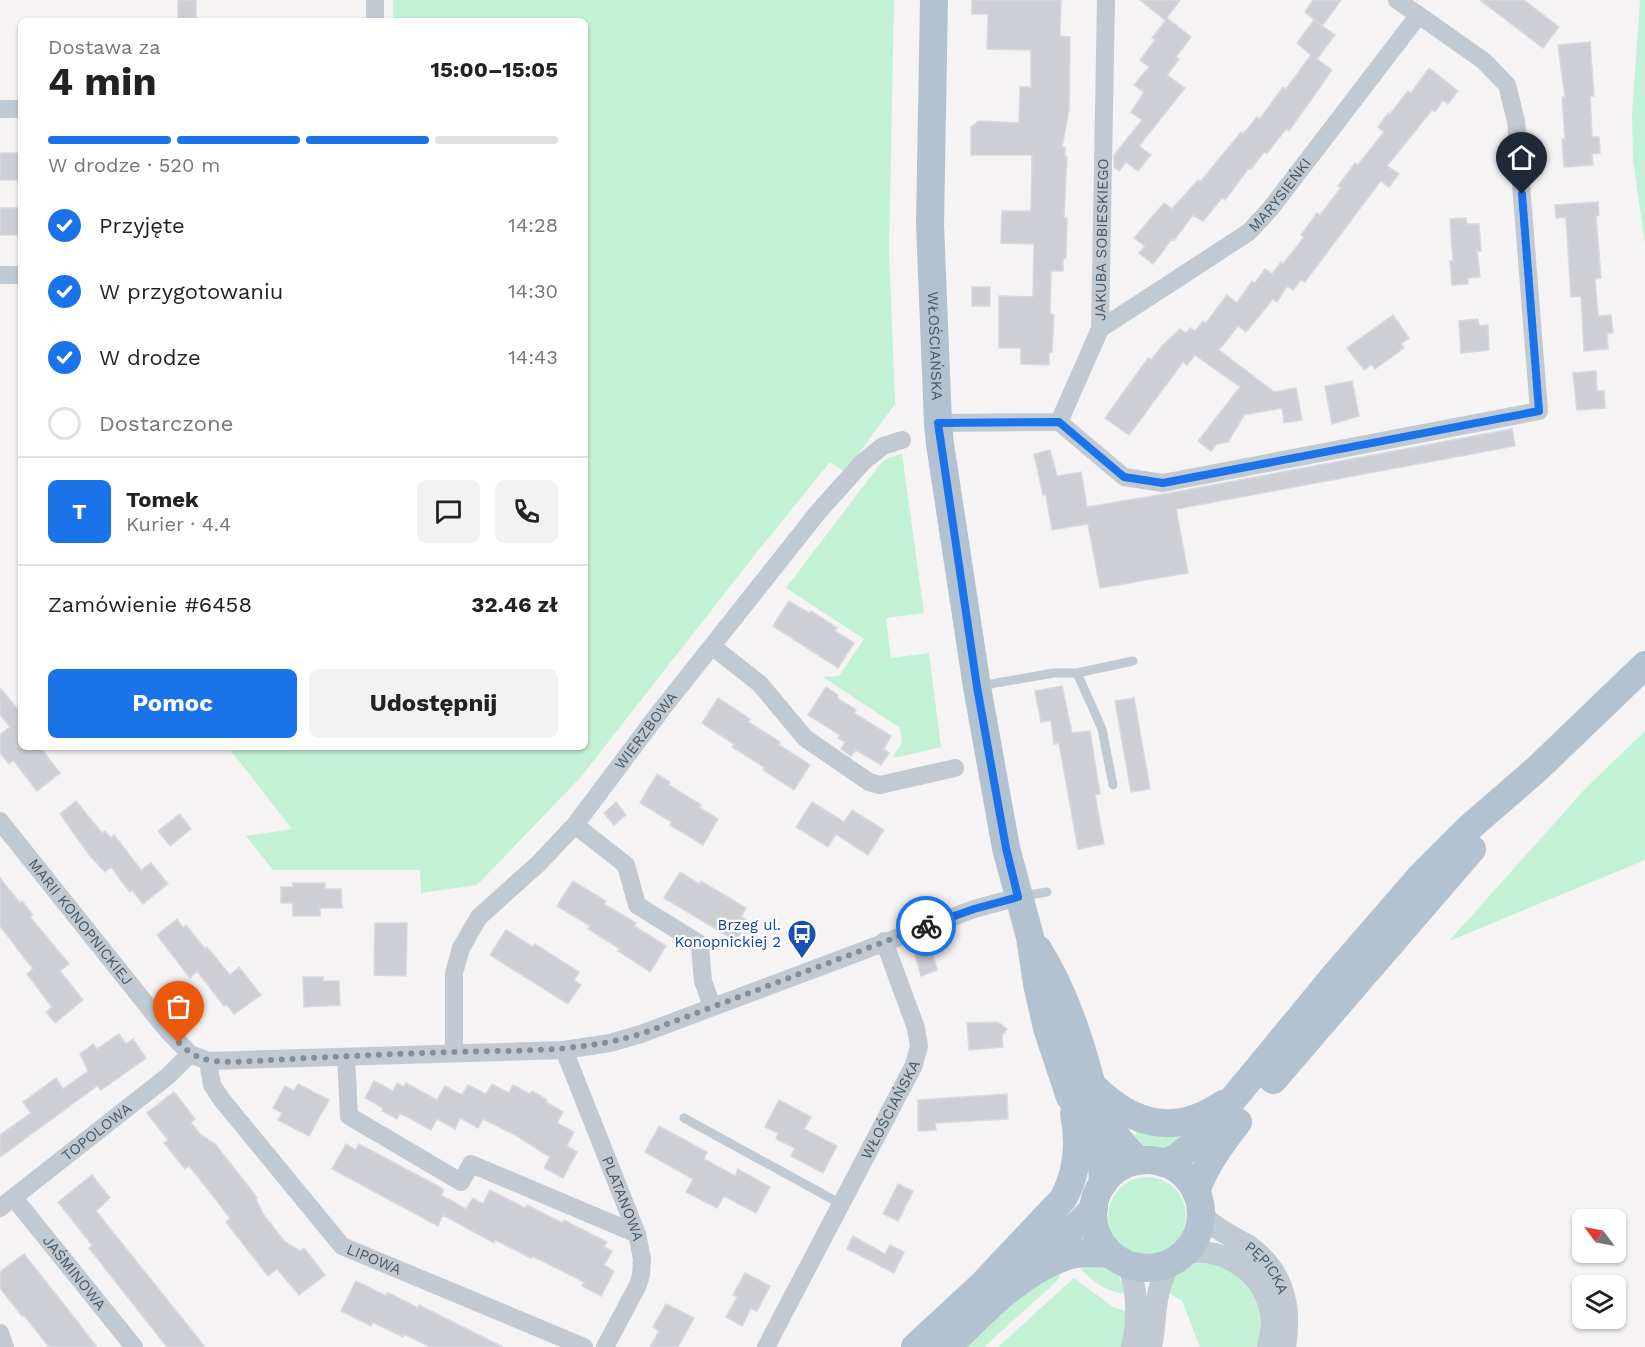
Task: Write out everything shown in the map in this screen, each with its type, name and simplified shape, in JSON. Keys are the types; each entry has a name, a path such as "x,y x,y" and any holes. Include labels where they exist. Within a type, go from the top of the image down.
{"main road":[{"name":"WŁOŚCIAŃSKA","path":"934,0 930,224 938,423 977,687 1006,848 1030,937 1051,970 1064,998 1088,1123 1102,1163 1098,1195"},
{"path":"982,1285 1022,1257 1060,1238 1076,1227 1085,1219 1098,1195 1119,1169 1176,1158 1200,1139 1421,876 1470,827 1537,769 1645,665"},
{"path":"947,1347 1010,1288 1037,1270 1065,1256 1084,1252 1148,1268 1177,1258 1197,1235 1201,1176 1223,1142 1270,1084 1492,826 1537,769"},
{"name":"WŁOŚCIAŃSKA","path":"1081,1091 1102,1114 1116,1138 1151,1162"},
{"path":"915,1347 982,1285 1047,1219 1063,1199 1071,1184 1078,1153 1077,1130 1081,1091 1128,1114 1155,1122 1171,1123 1199,1119 1235,1096"},
{"path":"1151,1162 1183,1173 1199,1203"},
{"path":"1098,1195 1094,1219 1096,1232 1102,1244 1119,1259"}],"street":[{"path":"375,0 375,18"},
{"name":"JAKUBA SOBIESKIEGO","path":"1059,422 1100,328 1106,0"},
{"path":"938,423 1059,422 1124,477 1163,483 1539,411 1516,121 1507,85 1484,61 1397,0"},
{"name":"MARYSIEŃKI","path":"1100,328 1249,232 1271,208 1418,16"},
{"path":"0,109 18,109"},
{"path":"0,275 18,275"},
{"name":"WIERZBOWA","path":"454,1052 454,974 462,948 479,917 538,864 575,825 662,709 806,527 863,462 883,446 902,440"},
{"path":"713,647 760,684 805,738 869,782 880,785 955,768"},
{"name":"MARII KONOPNICKIEJ","path":"0,821 166,1029 190,1054 208,1061 564,1050 610,1043 641,1034 884,941 974,909 1018,897"},
{"path":"575,825 626,865 637,905 698,943 704,981 712,1006"},
{"name":"WŁOŚCIAŃSKA","path":"766,1347 914,1065 919,1046 916,1028 884,941"},
{"name":"PLATANOWA","path":"564,1050 637,1234 642,1259 638,1285 605,1347"},
{"name":"TOPOLOWA","path":"7,1203 168,1076 190,1054"},
{"path":"346,1057 349,1116 461,1182 471,1164 637,1234"},
{"name":"LIPOWA","path":"208,1061 212,1085 222,1100 342,1246 584,1347"},
{"name":"JAŚMINOWA","path":"7,1203 134,1347"},
{"name":"PĘPICKA","path":"1199,1203 1210,1224 1259,1254 1273,1273 1286,1299 1289,1316 1285,1347"},
{"name":"PĘPICKA","path":"1177,1258 1198,1251 1222,1256 1235,1261 1254,1276 1261,1286 1271,1315 1268,1347"},
{"path":"1151,1347 1161,1282 1177,1258"},
{"path":"1119,1259 1136,1290 1137,1312 1132,1347"},
{"path":"0,1333 5,1347"}],"lane":[{"path":"977,687 1054,673 1077,673 1133,661"},
{"path":"1077,673 1102,729 1113,785"},
{"path":"1018,897 1047,892"},
{"path":"684,1118 841,1204"}],"green space":[{"path":"393,0 894,0 889,250 895,404 845,472 830,462 580,778 477,885 421,893 420,870 273,870 246,836 292,829 230,750 588,750 588,18 393,18"},
{"path":"1640,0 1645,0 1645,243 1633,160 1632,115"},
{"path":"902,454 924,613 886,618 891,658 929,653 941,747 893,757 902,743 900,728 823,677 839,676 864,639 786,588 881,463 888,458"},
{"path":"1645,731 1645,860 1449,941 1585,789"},
{"path":"1139,1129 1194,1129 1159,1153 1142,1149 1130,1141"},
{"path":"1147,1177 1162,1180 1174,1189 1183,1201 1186,1216 1183,1231 1174,1243 1162,1252 1147,1255 1132,1252 1120,1243 1111,1231 1108,1216 1111,1201 1120,1189 1132,1180"},
{"path":"1207,1260 1241,1277 1254,1288 1260,1313 1257,1347 1200,1347 1182,1301 1168,1292 1182,1269 1192,1263"},
{"path":"1077,1261 1109,1267 1118,1276 1126,1293 1113,1291 1097,1283 1084,1272"},
{"path":"1061,1274 1057,1281 984,1347 956,1347 1020,1288"},
{"path":"1074,1278 1113,1307 1126,1311 1122,1347 998,1347"}],"building":[{"path":"178,0 196,0 196,18 178,18"},
{"path":"972,0 1061,0 1060,36 1070,37 1069,110 1062,147 1065,147 1065,157 1067,157 1064,217 1067,218 1066,258 1063,259 1063,271 1051,271 1050,314 1054,315 1049,365 1021,364 1021,348 999,348 999,296 1033,297 1034,244 1001,243 1002,211 1031,211 1032,155 971,155 971,127 979,121 1019,123 1020,87 1031,87 1031,50 987,49 988,14 972,14"},
{"path":"1140,0 1180,0 1165,20"},
{"path":"1313,0 1341,0 1322,26 1305,12"},
{"path":"1480,0 1524,0 1559,27 1543,48"},
{"path":"1167,18 1191,37 1176,57 1179,59 1167,75 1185,88 1139,146 1151,155 1138,171 1126,162 1119,171 1114,167 1114,155 1142,120 1131,112 1144,92 1134,85 1149,67 1140,60 1155,40 1152,38"},
{"path":"1314,20 1335,35 1317,59 1332,70 1289,131 1286,129 1267,153 1264,152 1225,200 1222,198 1203,221 1193,215 1153,264 1139,253 1145,246 1134,238 1164,203 1172,209 1198,180 1201,181 1241,132 1243,134 1257,117 1260,119 1283,87 1286,89 1311,55 1297,43"},
{"path":"1590,42 1594,96 1590,96 1592,137 1599,137 1600,153 1592,154 1593,165 1564,167 1562,97 1565,97 1558,45"},
{"path":"1429,68 1458,91 1448,104 1443,100 1435,112 1432,110 1387,166 1399,174 1389,187 1381,181 1379,183 1305,282 1301,280 1293,290 1287,286 1277,302 1273,299 1246,332 1238,326 1219,350 1274,392 1296,388 1302,420 1284,423 1282,408 1244,415 1228,442 1217,444 1211,451 1198,441 1240,387 1195,355 1187,365 1183,362 1129,435 1105,418 1148,358 1151,360 1180,329 1186,333 1190,328 1195,331 1203,321 1206,323 1227,295 1237,303 1252,281 1255,283 1265,269 1272,274 1281,262 1283,264 1304,237 1301,235 1317,213 1320,215 1341,188 1338,186 1355,163 1358,165 1384,132 1378,127 1388,113 1390,114 1408,91 1411,93"},
{"path":"0,153 18,153 18,180 0,180"},
{"path":"1598,202 1599,215 1596,216 1601,278 1595,279 1598,316 1611,315 1613,333 1607,333 1608,349 1584,351 1581,296 1571,297 1566,218 1569,217 1556,218 1555,205"},
{"path":"0,208 18,208 18,235 0,235"},
{"path":"1466,218 1467,224 1479,224 1481,251 1477,251 1480,277 1468,278 1468,284 1452,285 1450,219"},
{"path":"972,287 990,287 990,306 972,306"},
{"path":"1393,315 1409,338 1401,344 1404,348 1375,369 1372,364 1364,370 1347,348"},
{"path":"1478,319 1479,326 1488,325 1489,350 1461,353 1459,321"},
{"path":"1596,371 1597,391 1604,391 1605,408 1577,410 1573,373"},
{"path":"1352,381 1359,416 1332,424 1325,386"},
{"path":"1512,429 1515,446 1176,509 1188,573 1100,588 1088,524 1052,530 1046,495 1043,495 1034,454 1050,450 1057,476 1081,472 1087,507"},
{"path":"789,601 809,613 811,611 837,628 835,631 854,643 838,668 773,626"},
{"path":"1062,686 1072,733 1090,731 1100,794 1095,795 1104,844 1078,849 1059,743 1054,744 1051,720 1041,722 1035,691"},
{"path":"826,687 838,695 837,698 856,710 854,713 891,736 884,749 889,753 881,765 856,750 851,756 841,749 845,742 838,738 840,735 808,715"},
{"path":"0,688 18,709 18,750 42,750 60,773 37,791 13,760 9,764 0,753 0,735 10,727 0,714"},
{"path":"718,698 750,719 748,722 780,742 779,745 810,765 794,790 763,770 764,767 732,747 734,744 702,723"},
{"path":"1134,698 1150,789 1131,792 1115,701"},
{"path":"657,774 718,819 703,845 670,825 672,822 640,803"},
{"path":"76,801 102,833 105,831 111,838 114,835 141,870 151,863 168,884 143,904 132,890 130,892 111,867 105,872 90,856 60,814"},
{"path":"616,802 626,815 614,825 604,813"},
{"path":"812,802 844,822 852,810 884,830 868,855 836,834 828,847 796,827"},
{"path":"180,814 191,829 170,846 158,831"},
{"path":"680,872 699,884 701,881 746,908 741,917 748,921 736,941 664,898"},
{"path":"0,878 20,903 22,901 33,915 30,917 69,964 60,971 83,1000 55,1023 46,1012 52,1007 27,974 33,969 0,926"},
{"path":"573,881 606,901 604,904 636,923 634,926 666,946 650,972 618,951 620,949 588,929 590,926 557,906"},
{"path":"293,883 325,883 325,889 341,889 342,908 320,908 320,916 293,916 293,903 281,903 281,887 293,887"},
{"path":"177,919 183,928 186,925 205,949 207,947 230,975 239,967 261,995 234,1014 226,1004 224,1006 197,971 190,978 157,935"},
{"path":"375,923 407,923 406,976 374,975"},
{"path":"506,930 533,947 535,944 579,972 574,980 581,985 568,1004 490,955"},
{"path":"932,950 937,970 921,976 915,955"},
{"path":"303,977 323,977 323,981 339,981 340,1005 304,1007"},
{"path":"998,1022 1007,1029 1002,1035 1003,1047 969,1050 967,1023"},
{"path":"119,1034 126,1044 133,1039 146,1058 101,1090 97,1086 0,1157 0,1135 31,1113 23,1102 56,1078 63,1089 88,1071 80,1054 93,1044 97,1049"},
{"path":"374,1081 393,1091 397,1083 404,1087 406,1083 437,1100 445,1086 462,1095 468,1085 486,1094 492,1084 509,1093 513,1085 530,1094 532,1091 563,1112 557,1123 574,1132 567,1146 577,1152 563,1178 544,1168 550,1157 517,1136 483,1119 478,1128 460,1118 455,1129 437,1119 431,1130 400,1113 397,1119 365,1098"},
{"path":"298,1084 329,1100 309,1136 278,1120 282,1113 273,1108 285,1086 294,1091"},
{"path":"174,1092 195,1119 191,1123 201,1135 215,1144 249,1187 257,1198 263,1214 285,1242 300,1251 304,1248 325,1275 299,1295 277,1269 268,1276 226,1222 230,1218 210,1192 189,1166 185,1169 164,1143 168,1140 147,1113"},
{"path":"1007,1094 1008,1119 935,1123 936,1130 918,1131 918,1100"},
{"path":"779,1100 811,1117 804,1129 837,1146 823,1173 791,1156 795,1148 776,1139 778,1133 765,1127"},
{"path":"659,1126 707,1152 704,1159 735,1176 738,1169 770,1187 756,1213 724,1196 717,1208 686,1192 693,1179 645,1152"},
{"path":"346,1144 356,1150 359,1144 436,1185 444,1190 441,1195 466,1209 473,1198 483,1204 490,1190 562,1223 564,1220 607,1242 604,1247 612,1251 604,1265 614,1271 601,1296 582,1286 584,1282 532,1256 531,1258 495,1240 494,1243 443,1215 438,1226 332,1169"},
{"path":"92,1175 110,1198 96,1211 205,1347 167,1347 89,1248 92,1245 58,1202"},
{"path":"898,1184 913,1191 898,1221 883,1214"},
{"path":"853,1236 885,1254 890,1245 904,1252 894,1273 847,1249"},
{"path":"24,1254 97,1347 49,1347 0,1288 0,1272"},
{"path":"745,1273 770,1286 757,1311 751,1308 742,1326 726,1317 737,1297 733,1295"},
{"path":"356,1281 386,1296 387,1292 418,1308 419,1305 503,1347 430,1347 372,1322 371,1326 341,1311"},
{"path":"666,1304 694,1318 678,1347 650,1347 659,1331 653,1327"}],"way so far":[{"path":"179,1043 198,1059 236,1062 454,1052 564,1050 610,1043 641,1034 926,926"}],"place":[{"name":"Brzeg ul. Konopnickiej 2","path":"802,960"}],"route":[{"path":"926,926 1018,897 1006,848 977,687 938,423 1059,422 1124,477 1163,483 1539,411 1522,194"}]}
